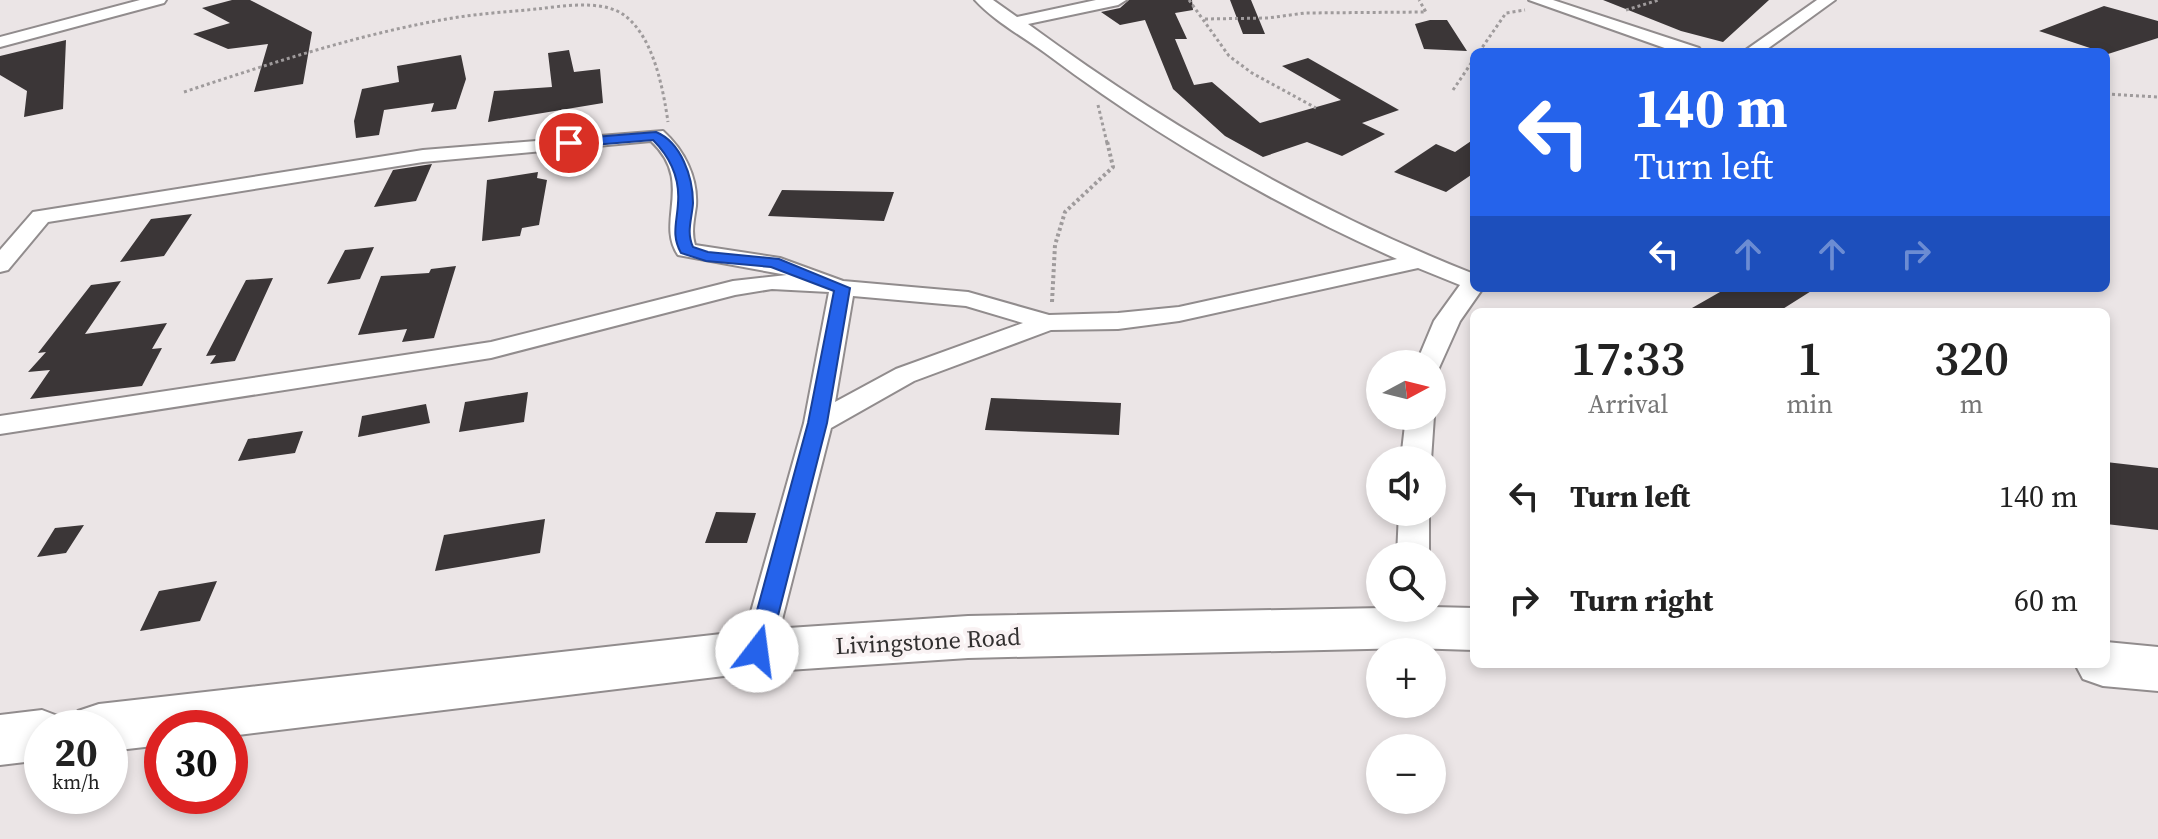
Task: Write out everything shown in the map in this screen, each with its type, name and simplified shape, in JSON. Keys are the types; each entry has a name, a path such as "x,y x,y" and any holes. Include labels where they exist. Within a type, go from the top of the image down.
{"highway":[{"name":"Livingstone Road","path":"128,725 757,651 968,637 1366,619"},
{"name":"Livingstone Road","path":"1437,622 1470,628"},
{"path":"2110,665 2158,669"},
{"path":"0,740 24,737"}],"street":[{"path":"0,42 158,0"},
{"path":"983,0 1086,74 1259,184 1418,261 1470,280"},
{"path":"1016,22 1118,0"},
{"path":"1537,0 1681,48"},
{"path":"1758,48 1827,0"},
{"path":"0,234 41,217 423,156 656,135 675,155 682,178 686,201 681,236 686,250 706,257 774,263 832,285"},
{"path":"0,265 41,217"},
{"path":"818,423 905,375 1048,323 1132,320 1179,314 1418,261"},
{"path":"0,425 491,350 733,288 772,282 904,291 968,299 1048,323"},
{"path":"757,651 818,423 832,285"},
{"path":"1433,350 1450,313 1470,287"}],"path":[{"path":"1189,0 1205,19 1218,46 1237,62 1316,108"},
{"path":"1205,19 1268,18 1305,13 1426,12 1419,0"},
{"path":"1612,24 1616,15 1625,10 1659,0"},
{"path":"184,92 293,56 440,20 572,6 601,6 620,12 636,26 646,46 667,115 668,125 656,135"},
{"path":"1482,48 1506,13 1558,7"},
{"path":"1453,90 1470,65"},
{"path":"1048,323 1055,245 1065,212 1113,167 1109,142 1086,74"},
{"path":"2110,94 2158,97"}],"building":[{"path":"232,0 250,0 312,32 303,84 254,92 268,44 228,49 193,34 230,23 202,8"},
{"path":"1129,0 1192,0 1193,10 1175,13 1187,39 1175,39 1194,85 1212,82 1260,123 1341,100 1282,66 1308,58 1399,110 1362,123 1385,134 1342,156 1307,142 1263,157 1225,136 1173,89 1145,20 1120,25 1101,12 1120,8"},
{"path":"1230,0 1251,0 1265,34 1243,34"},
{"path":"1603,0 1769,0 1723,42 1681,31"},
{"path":"2104,6 2158,21 2158,38 2110,53 2110,48 2090,48 2039,31"},
{"path":"1447,20 1467,51 1424,49 1415,24"},
{"path":"66,40 63,109 24,117 27,91 0,75 0,56"},
{"path":"569,50 574,72 600,69 603,103 488,122 494,91 552,87 548,53"},
{"path":"461,55 466,79 456,109 431,112 434,103 384,110 379,135 356,138 354,121 362,89 399,82 397,66"},
{"path":"1470,142 1470,176 1446,192 1394,172 1436,144 1455,152"},
{"path":"432,164 416,201 374,207 393,170"},
{"path":"538,172 537,178 547,180 539,225 522,228 520,236 482,241 487,180"},
{"path":"782,190 894,192 884,221 768,216"},
{"path":"192,214 164,256 120,262 151,219"},
{"path":"374,247 360,279 327,284 345,250"},
{"path":"456,266 434,338 402,342 407,329 358,335 381,276 429,273 431,269"},
{"path":"273,278 235,361 210,364 216,355 206,356 246,280"},
{"path":"121,281 85,334 167,323 152,349 162,348 142,386 30,399 50,370 28,372 46,352 38,353 91,285"},
{"path":"1720,292 1810,292 1784,308 1692,308"},
{"path":"528,392 524,422 459,432 465,402"},
{"path":"991,398 1121,403 1119,435 985,430"},
{"path":"426,404 430,423 358,437 362,416"},
{"path":"303,431 295,453 238,461 248,439"},
{"path":"2110,462 2158,468 2158,530 2110,524"},
{"path":"716,512 756,513 747,543 705,543"},
{"path":"545,519 540,553 435,571 444,535"},
{"path":"84,525 66,553 37,557 55,528"},
{"path":"217,581 200,621 140,631 159,591"}],"route":[{"path":"569,143 656,135 675,155 682,178 686,201 681,236 686,250 706,257 774,263 842,288 818,423 757,651"}]}
